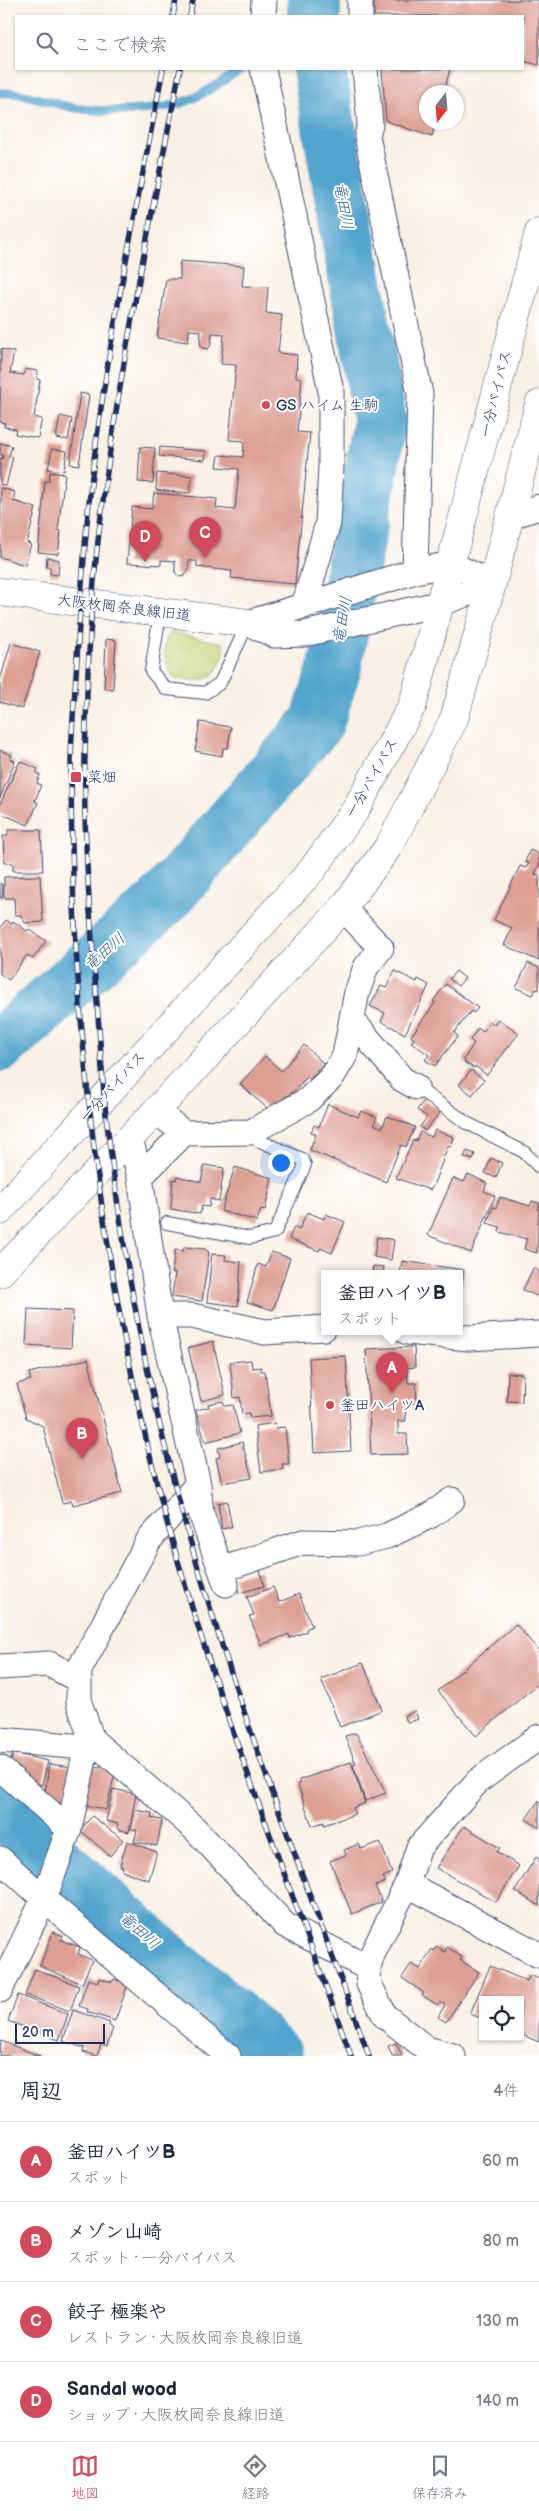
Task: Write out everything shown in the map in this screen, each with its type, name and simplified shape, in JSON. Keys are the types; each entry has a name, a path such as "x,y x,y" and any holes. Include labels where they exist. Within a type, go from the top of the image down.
{"main road":[{"name":"一分バイパス","path":"0,1211 312,870 356,809 413,704 442,603 517,307 539,232"},
{"path":"0,1273 156,1111 343,908 389,846 454,719 492,584 539,404"},
{"name":"大阪枚岡奈良線旧道","path":"0,592 248,623"}],"street":[{"path":"263,15 264,0"},
{"path":"360,0 360,15"},
{"path":"263,70 330,391 331,467 328,523 304,606"},
{"path":"365,70 370,124 367,136 420,394 406,573"},
{"path":"508,517 539,507"},
{"path":"451,564 492,584"},
{"name":"大阪枚岡奈良線旧道","path":"248,623 406,573 451,564"},
{"name":"大阪枚岡奈良線旧道","path":"248,623 274,635 304,634 442,603 492,584"},
{"path":"156,1111 184,1133 251,1132 308,1100 332,1077 345,1055 357,992 366,967 381,948 343,908"},
{"path":"353,1021 402,1079 416,1087"},
{"path":"140,1177 184,1133"},
{"path":"130,1138 140,1177 160,1316 198,1484 201,1513 224,1577 303,1542 358,1543 387,1536 431,1514 452,1500"},
{"path":"160,1316 192,1316 265,1332 321,1328"},
{"path":"438,1335 469,1338 539,1334"},
{"path":"0,1990 44,1899 69,1829 88,1744 78,1702 79,1670 149,1540 198,1484"},
{"path":"0,1667 48,1664 79,1680"},
{"path":"453,2056 427,2049 385,2016 369,1984 368,1968 372,1955 407,1884 419,1847 478,1781 539,1737"},
{"path":"0,1740 88,1744 195,1829 285,1925 368,1968"},
{"path":"0,1768 69,1829"},
{"path":"0,1859 44,1899 228,2056"},
{"path":"407,1884 539,1955"}],"lane":[{"path":"160,612 151,671 166,689 205,693 220,683 248,623"},
{"path":"416,1087 467,1123 524,1152 539,1167"},
{"path":"167,1223 250,1238 275,1232 304,1165 302,1160 260,1141 251,1132"}],"green space":[{"path":"171,632 223,643 223,656 213,674 208,678 197,680 175,679 168,668 164,649 167,637"}],"building":[{"path":"374,0 539,0 539,65 524,61 524,15 374,15"},
{"path":"382,70 450,70 446,85 419,85 419,130 434,130 432,137 386,121"},
{"name":"GS ハイム 生駒","path":"180,261 244,266 242,286 268,287 266,313 282,315 278,353 297,355 296,377 302,378 297,432 310,433 295,584 231,578 232,571 197,567 197,561 189,561 188,572 184,576 179,577 175,572 175,561 161,560 161,565 127,563 132,507 152,509 154,493 217,499 216,508 235,510 239,469 217,467 219,455 243,457 244,441 229,440 236,365 221,364 224,334 212,333 211,345 208,349 202,348 200,343 201,331 189,330 188,342 157,338 166,279 180,279"},
{"path":"1,349 14,352 10,373 24,375 25,369 38,371 37,379 40,380 34,417 42,419 38,438 15,434 16,429 4,427 5,423 0,422"},
{"path":"80,393 89,395 79,465 70,464"},
{"path":"60,416 72,419 68,440 56,438"},
{"path":"0,443 12,446 9,456 13,457 6,486 0,484 0,459 2,459 3,455 0,454"},
{"path":"140,447 155,448 153,483 138,482"},
{"path":"160,447 206,451 205,460 159,456"},
{"path":"52,449 67,451 64,471 48,469"},
{"path":"50,472 65,474 58,530 61,531 58,554 38,552 45,481 49,481"},
{"path":"157,473 192,476 190,493 156,490"},
{"path":"1,488 15,492 13,501 36,508 27,543 31,544 25,565 0,557"},
{"path":"47,557 59,560 58,575 50,574 50,567 46,567"},
{"path":"106,639 116,640 113,689 104,689"},
{"path":"11,643 40,652 22,709 0,702 0,680"},
{"path":"200,722 231,727 228,748 223,748 222,756 195,751"},
{"path":"0,750 12,755 10,759 15,761 0,798"},
{"path":"20,761 38,769 36,773 40,775 37,783 41,785 35,801 38,803 28,825 0,813 0,804"},
{"path":"8,830 41,830 43,871 13,871 13,863 4,863 3,836 8,836"},
{"path":"530,850 539,854 539,865 535,874 539,875 539,961 504,945 512,928 494,920 520,866 526,868 529,863 525,862"},
{"path":"40,876 43,922 25,923 21,915 15,915 14,898 4,898 4,877"},
{"path":"0,883 3,885 2,899 0,897"},
{"path":"6,920 12,924 13,921 27,931 29,929 46,941 33,959 27,955 9,980 0,974 0,928"},
{"path":"528,963 539,968 539,990 536,989 533,995 516,988"},
{"path":"395,971 417,982 418,979 429,985 405,1034 381,1021 385,1013 370,1006 381,986 386,988"},
{"path":"456,971 465,978 458,986 449,979"},
{"path":"446,984 478,1008 474,1013 471,1011 454,1033 458,1036 435,1066 425,1060 429,1055 411,1042 414,1039 411,1036"},
{"path":"498,1019 519,1033 487,1075 475,1066 474,1068 465,1063 464,1059 474,1043 470,1040 478,1028 483,1032 490,1021 494,1025"},
{"path":"304,1045 324,1064 310,1079 307,1077 293,1092 268,1109 240,1084 265,1056 281,1071"},
{"path":"471,1070 484,1080 472,1095 459,1085"},
{"path":"424,1100 441,1111 425,1131 420,1127 427,1117 417,1110"},
{"path":"328,1104 358,1117 361,1111 377,1117 374,1124 382,1128 387,1116 415,1127 406,1147 401,1145 386,1182 310,1150 316,1134 311,1132 314,1125 319,1127"},
{"path":"435,1130 454,1137 451,1147 448,1146 430,1190 396,1178 413,1140 416,1141 420,1132 432,1137"},
{"path":"467,1151 475,1154 473,1160 464,1157"},
{"path":"491,1158 502,1163 496,1178 485,1173"},
{"path":"204,1165 224,1168 219,1201 210,1199 209,1207 202,1206 200,1214 171,1209 173,1179 176,1180 177,1176 201,1182"},
{"path":"235,1167 272,1178 265,1210 261,1209 257,1221 221,1211"},
{"path":"468,1174 487,1183 484,1191 495,1196 471,1253 428,1235 453,1178 464,1182"},
{"path":"500,1197 530,1206 532,1201 539,1203 537,1253 524,1249 527,1239 499,1232 500,1227 487,1223 493,1207 496,1208"},
{"path":"307,1212 324,1219 326,1214 345,1222 332,1253 320,1248 319,1251 289,1239 294,1227 299,1230"},
{"path":"377,1237 394,1240 391,1260 374,1257"},
{"path":"184,1247 205,1249 209,1252 202,1301 172,1297 175,1273 172,1273 175,1250 183,1251"},
{"path":"271,1252 290,1258 273,1310 247,1302 258,1264 266,1267"},
{"path":"212,1254 226,1255 225,1260 241,1262 238,1306 207,1302"},
{"path":"402,1261 464,1270 463,1277 463,1270 401,1270"},
{"path":"373,1266 384,1267 384,1270 372,1270"},
{"path":"533,1268 539,1271 539,1297 523,1290"},
{"path":"28,1309 73,1311 71,1348 26,1345"},
{"path":"213,1341 225,1395 201,1401 188,1348"},
{"path":"414,1347 415,1367 407,1368 408,1383 416,1383 417,1403 405,1404 406,1421 398,1421 398,1434 407,1434 408,1454 371,1455 366,1349"},
{"name":"釜田ハイツA","path":"346,1356 351,1451 314,1453 309,1358"},
{"path":"88,1359 122,1493 73,1505 72,1501 62,1503 43,1426 26,1418 17,1384 31,1380 29,1373"},
{"path":"251,1360 252,1368 261,1367 261,1371 265,1371 271,1416 250,1418 249,1413 242,1414 240,1397 234,1398 230,1362"},
{"path":"508,1373 523,1374 522,1402 507,1401"},
{"path":"223,1401 225,1406 233,1405 240,1433 205,1442 196,1410 209,1407 208,1404"},
{"path":"275,1423 276,1428 285,1427 289,1464 282,1464 283,1469 261,1472 255,1426"},
{"path":"242,1442 252,1478 222,1483 216,1458 220,1457 218,1448"},
{"path":"227,1501 232,1527 222,1529 218,1503"},
{"path":"260,1570 264,1586 239,1593 234,1577"},
{"path":"273,1587 279,1602 299,1594 312,1626 306,1629 307,1631 290,1638 289,1634 261,1645 249,1616 254,1615 247,1597"},
{"path":"516,1624 539,1651 539,1683 476,1736 438,1691"},
{"path":"363,1663 382,1710 340,1727 321,1679"},
{"path":"415,1711 418,1719 408,1723 404,1716"},
{"path":"356,1733 386,1793 365,1801 353,1765 356,1764 345,1736"},
{"path":"13,1753 48,1761 42,1785 27,1781 10,1766"},
{"path":"351,1762 365,1803 353,1808 355,1814 324,1825 324,1822 312,1826 298,1785 300,1784 299,1780"},
{"path":"101,1763 108,1765 107,1770 115,1773 106,1810 83,1804 92,1767 100,1768"},
{"path":"49,1764 72,1767 64,1804 47,1801 45,1793"},
{"path":"113,1789 136,1794 129,1832 117,1829 118,1824 106,1821"},
{"path":"539,1800 539,1828 526,1819"},
{"path":"135,1810 152,1813 151,1818 162,1820 157,1846 134,1842 137,1830 131,1829"},
{"path":"92,1816 123,1840 110,1856 80,1830"},
{"path":"464,1826 500,1848 497,1852 519,1866 496,1902 436,1868"},
{"path":"127,1841 157,1852 149,1880 122,1871 123,1867 120,1866"},
{"path":"380,1842 392,1873 383,1877 386,1882 375,1886 382,1902 352,1914 330,1861 346,1855 344,1850 359,1844 361,1849"},
{"path":"536,1857 539,1859 539,1906 515,1891"},
{"path":"53,1932 63,1936 61,1940 80,1947 78,1954 92,1960 82,1984 40,1966"},
{"path":"437,1946 445,1952 447,1947 462,1957 460,1960 479,1972 446,2022 438,2017 445,2005 440,2002 437,2005 422,1995 424,1993 402,1978 411,1964 420,1969 432,1949 434,1951"},
{"path":"490,1966 527,1981 530,1975 539,1979 539,2042 524,2036 524,1996 479,1996 479,2017 470,2014"},
{"path":"35,1969 79,1986 70,2011 25,1995"},
{"path":"99,1978 112,1982 114,1979 128,1984 115,2021 87,2012 88,2009 79,2006 88,1979 98,1982"},
{"path":"18,1995 68,2014 59,2040 8,2021"},
{"path":"73,2010 110,2023 109,2026 113,2028 107,2046 101,2044 97,2056 83,2052 84,2048 63,2041"},
{"path":"1,2041 40,2056 0,2056"},
{"path":"396,2043 402,2056 392,2056 388,2046"}],"waterway":[{"name":"竜田川","path":"314,0 314,15"},
{"path":"0,93 19,94 87,110 143,110 169,106 189,100 239,70"},
{"name":"竜田川","path":"0,1045 165,899 317,723 335,666 380,421 319,70"},
{"name":"竜田川","path":"0,1809 175,1966 242,2022 276,2056"}],"railway":[{"path":"173,15 176,0"},
{"path":"190,15 193,0"},
{"path":"163,70 111,345 94,456 84,553 71,767 72,861 84,1050 107,1238 123,1331 142,1423 165,1515 206,1652 229,1720 351,2056"},
{"path":"180,70 119,393 95,564 90,629 85,815 89,903 105,1107 113,1173 147,1370 183,1515 224,1652 247,1719 369,2056"}],"place":[{"name":"GS ハイム 生駒","path":"266,405"},
{"name":"餃子 極楽や","path":"205,558"},
{"name":"Sandal wood","path":"145,562"},
{"name":"菜畑","path":"76,777"},
{"name":"釜田ハイツB","path":"392,1393"},
{"name":"釜田ハイツA","path":"330,1405"},
{"name":"メゾン山崎","path":"82,1459"}]}
